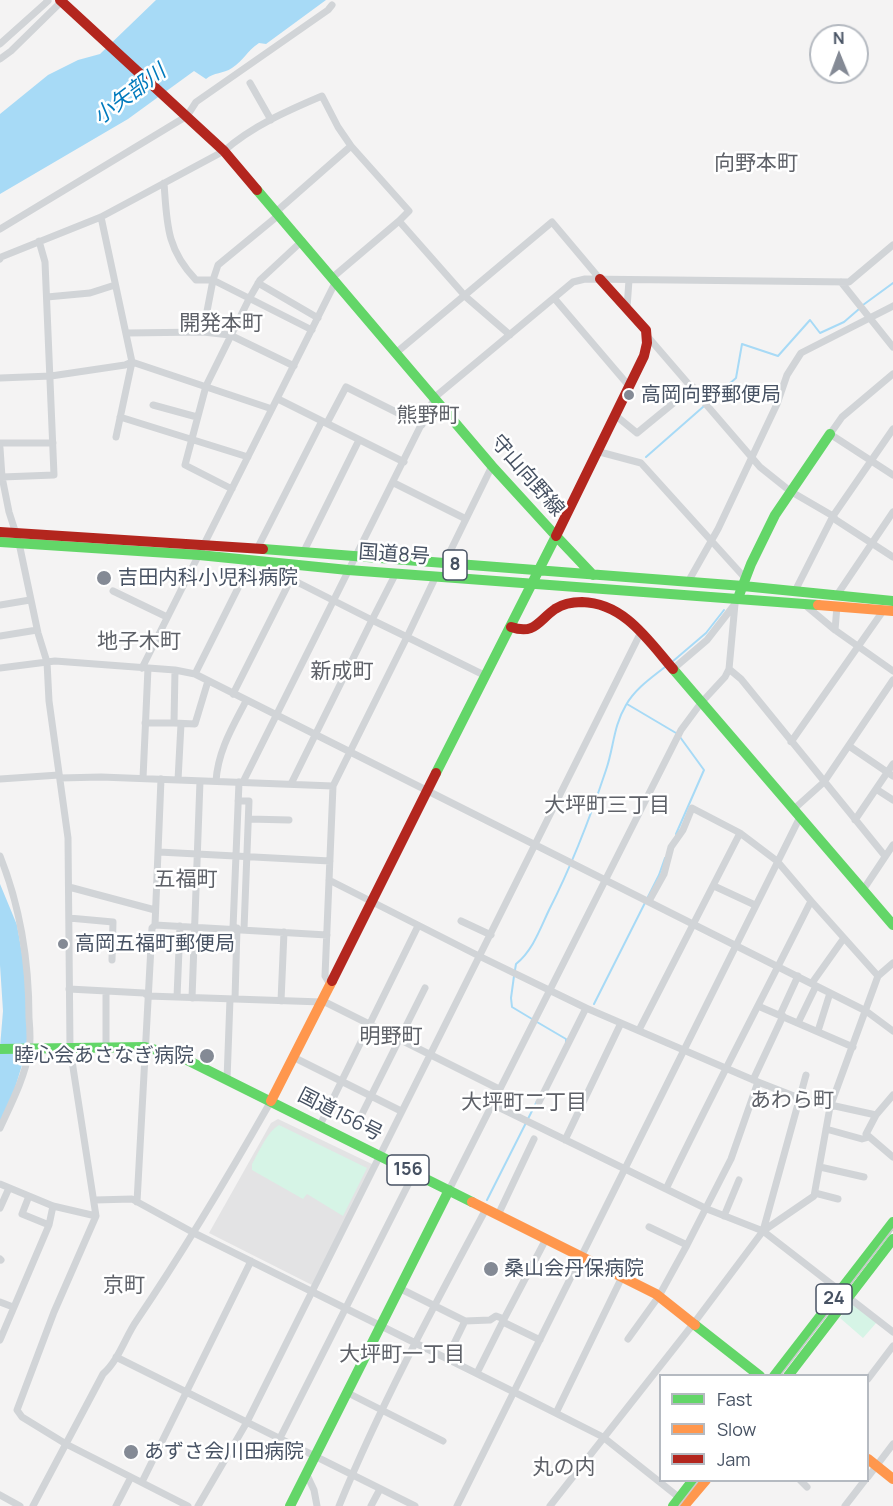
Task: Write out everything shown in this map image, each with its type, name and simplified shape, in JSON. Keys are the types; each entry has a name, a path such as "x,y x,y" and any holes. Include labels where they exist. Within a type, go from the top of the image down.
{"main road":[{"name":"守山向野線","path":"62,2 224,151 492,466 556,536 272,1101"},
{"path":"593,575 556,536 644,356 648,337 646,330 600,279"},
{"path":"737,601 762,539 790,491 830,434"},
{"name":"国道8号","path":"0,532 17,538 201,550 257,549 687,582 744,582 837,601"},
{"name":"国道8号","path":"0,542 17,538"},
{"name":"国道8号","path":"201,550 252,560 348,570 737,601 802,604 837,601 890,603"},
{"path":"511,627 523,631 532,629 563,604 575,602 606,604 620,612 641,632 893,925"},
{"name":"国道156号","path":"0,1049 145,1047 179,1056 658,1296 758,1374"},
{"path":"290,1506 449,1190"},
{"name":"24","path":"789,1374 893,1222"},
{"name":"24","path":"776,1374 893,1239"},
{"path":"872,1463 893,1479"},
{"path":"683,1504 692,1482"},
{"path":"683,1504 704,1482"}],"street":[{"path":"0,44 47,0"},
{"path":"0,58 11,51 62,2"},
{"path":"0,229 184,115 196,102 332,5"},
{"path":"250,82 271,120"},
{"path":"0,259 101,217 224,151 234,142 271,120 322,96 351,146 409,211 334,279 318,318 278,399 167,617 145,668 143,778"},
{"path":"203,332 218,265 351,146"},
{"path":"164,183 168,233 184,268 196,280 213,280 312,330"},
{"path":"101,217 132,362 116,437"},
{"path":"399,221 465,297 510,335"},
{"path":"397,352 552,222 600,279"},
{"path":"2,477 54,475 45,262 39,241"},
{"path":"232,489 185,465 191,438 206,386 258,283 302,241"},
{"path":"238,929 236,856 241,782 394,483 435,397 573,282 600,279 849,282 893,245"},
{"path":"627,308 629,280"},
{"path":"841,282 893,347"},
{"path":"258,283 318,318"},
{"path":"47,297 90,293 115,285"},
{"path":"554,298 629,386"},
{"path":"687,582 711,542 777,404 788,375 801,353 893,306"},
{"path":"127,333 203,332 230,335 294,366"},
{"path":"648,337 693,387 751,459 790,491 833,516 893,557"},
{"path":"0,378 51,376 132,362 272,409"},
{"path":"893,374 842,417 830,434 893,475"},
{"path":"257,549 324,422 346,387 422,425"},
{"path":"615,415 637,433 693,387"},
{"path":"278,399 404,462"},
{"path":"153,405 197,417"},
{"path":"120,417 248,457"},
{"path":"795,591 833,516 893,429"},
{"path":"303,553 359,440"},
{"path":"53,443 0,446 2,477 9,512 37,630 48,662 49,701 68,838 70,1048 96,1216 54,1312 17,1410 22,1418 66,1444 188,1506"},
{"path":"596,451 641,463 744,582"},
{"path":"444,564 492,466"},
{"path":"394,483 466,519"},
{"path":"835,630 837,601 893,513"},
{"path":"195,674 252,560"},
{"path":"233,694 298,565"},
{"path":"291,784 396,573"},
{"path":"331,986 325,976 333,786 436,576"},
{"path":"291,579 486,676"},
{"path":"113,591 167,617"},
{"path":"0,605 30,600"},
{"path":"673,669 707,640 737,601"},
{"path":"449,1190 681,730 701,702 725,677 729,669 737,601"},
{"path":"791,742 890,603"},
{"path":"802,604 893,671"},
{"path":"0,636 37,630"},
{"path":"198,1506 247,1422 641,632"},
{"path":"0,668 48,662 175,670 195,674 276,717 798,976 866,1011 893,1031"},
{"path":"729,669 741,679 885,856"},
{"path":"175,670 178,780"},
{"path":"457,1506 736,945 777,861 797,813 824,782 893,680"},
{"path":"145,723 195,724 208,681"},
{"path":"216,782 221,752 246,701"},
{"path":"849,746 890,774"},
{"path":"855,820 876,789 890,774 893,765"},
{"path":"0,779 101,777 333,786"},
{"path":"137,1202 152,928 155,925 161,779"},
{"path":"192,998 200,781"},
{"path":"876,789 893,800"},
{"path":"227,1080 249,819 249,801 238,801"},
{"path":"649,901 664,874 671,847 683,830 692,808 740,832 777,861 878,976"},
{"path":"249,819 289,820"},
{"path":"639,1030 740,832"},
{"path":"863,890 893,845"},
{"path":"159,852 330,861"},
{"path":"0,856 17,910 29,999 28,1049 14,1097 0,1128"},
{"path":"329,880 586,1008 725,1068 800,1098 830,1107 835,1106 876,1115"},
{"path":"714,886 755,905"},
{"path":"69,887 155,910"},
{"path":"666,1189 811,901"},
{"path":"69,918 113,922 112,960"},
{"path":"461,921 491,935"},
{"path":"155,925 327,935"},
{"path":"177,998 180,926"},
{"path":"320,1125 418,926"},
{"path":"281,1000 284,932"},
{"path":"798,1023 814,985 844,938"},
{"path":"550,1506 763,1231 814,1196 830,1107 878,976 893,963"},
{"path":"628,1339 658,1296 707,1209 731,1159 756,1081 798,976"},
{"path":"362,1114 425,988"},
{"path":"69,989 144,993 148,996 177,998 322,1002 499,1089"},
{"path":"106,991 106,1048"},
{"path":"818,1031 830,993"},
{"path":"758,1006 853,1047"},
{"path":"539,1102 586,1008"},
{"path":"565,1140 621,1023"},
{"path":"293,1058 401,1111"},
{"path":"763,1231 807,1074"},
{"path":"893,1095 876,1115 866,1134 893,1157"},
{"path":"33,1506 103,1374 164,1282 272,1101"},
{"path":"492,1104 707,1209 763,1231 893,1332"},
{"path":"826,1129 862,1139 868,1137"},
{"path":"498,1215 534,1139"},
{"path":"820,1167 864,1177"},
{"path":"280,1438 414,1173"},
{"path":"724,1216 739,1180"},
{"path":"0,1184 53,1206 96,1216"},
{"path":"0,1208 9,1188"},
{"path":"815,1193 838,1199"},
{"path":"29,1196 22,1214 49,1226"},
{"path":"95,1200 132,1199 194,1233 603,1437 683,1504"},
{"path":"0,1340 2,1330 49,1226 53,1206"},
{"path":"339,1506 416,1343 486,1209"},
{"path":"649,1227 687,1245"},
{"path":"477,1373 546,1239"},
{"path":"142,1482 251,1260"},
{"path":"556,1413 622,1277"},
{"path":"401,1288 465,1321 490,1320 495,1316 540,1340"},
{"path":"0,1302 13,1307"},
{"path":"447,1358 465,1321"},
{"path":"869,1376 893,1346"},
{"path":"116,1357 415,1506"},
{"path":"348,1393 443,1441"},
{"path":"872,1463 893,1444"},
{"path":"306,1473 314,1490 317,1506"},
{"path":"116,1506 131,1477"},
{"path":"802,1482 807,1487"},
{"path":"845,1506 864,1482"},
{"path":"371,1506 380,1489"},
{"path":"0,1495 20,1506"}],"shaded area":[{"path":"278,1119 374,1165 314,1286 209,1233 271,1123"}],"green space":[{"path":"279,1125 367,1168 343,1216 307,1194 303,1199 252,1170 252,1164 264,1143"},
{"path":"852,1303 877,1322 863,1338 840,1318"}],"water":[{"name":"小矢部川","path":"156,0 326,0 266,44 259,43 232,68 206,79 194,71 128,119 0,194 0,114 48,75 78,60 100,54"},
{"path":"0,884 17,925 26,976 29,1042 12,1098 0,1124 0,1047 3,1011 0,965"}],"waterway":[{"path":"863,305 893,283"},
{"path":"646,457 736,378 742,344 778,356 810,320 820,333 844,322 859,309"},
{"path":"672,662 706,633 724,610"},
{"path":"515,970 516,964 536,939 573,859 606,770 622,713 639,689 665,667"},
{"path":"627,704 676,733"},
{"path":"676,834 704,770 680,737"},
{"path":"594,1004 659,875 665,858"},
{"path":"514,976 512,1007 532,1019"},
{"path":"537,1022 566,1039 566,1042"},
{"path":"487,1200 537,1101"}],"tram line":[{"path":"782,1374 893,1229"},
{"path":"679,1506 697,1482"}],"traffic: fast":[{"path":"257,190 492,466 556,536 436,773"},
{"path":"738,598 751,564 775,515 830,434"},
{"path":"556,536 593,575"},
{"path":"0,542 199,555 348,570 818,605"},
{"path":"263,549 743,586 893,601"},
{"path":"673,669 893,925"},
{"path":"0,1049 145,1047 179,1056 472,1202"},
{"path":"290,1506 449,1190"},
{"path":"776,1374 893,1222"},
{"path":"790,1374 893,1239"},
{"path":"695,1325 757,1374"},
{"path":"673,1506 691,1482"}],"traffic: slow":[{"path":"818,605 893,611"},
{"path":"271,1101 332,981"},
{"path":"472,1202 656,1294 695,1325"},
{"path":"869,1460 893,1479"},
{"path":"684,1506 704,1482"}],"traffic: jam":[{"path":"60,0 224,151 257,190"},
{"path":"556,536 644,356 647,343 646,330 600,279"},
{"path":"0,532 263,549"},
{"path":"511,627 526,629 536,626 555,609 568,603 597,604 623,616 634,625 673,669"},
{"path":"332,981 436,773"}],"place":[{"name":"高岡向野郵便局","path":"629,395"},
{"name":"吉田内科小児科病院","path":"104,578"},
{"name":"高岡五福町郵便局","path":"63,944"},
{"name":"睦心会あさなぎ病院","path":"207,1056"},
{"name":"桑山会丹保病院","path":"491,1269"},
{"name":"あずさ会川田病院","path":"131,1452"}],"district":[{"name":"向野本町","path":"756,164"},
{"name":"開発本町","path":"221,324"},
{"name":"熊野町","path":"428,416"},
{"name":"地子木町","path":"139,642"},
{"name":"新成町","path":"342,672"},
{"name":"大坪町三丁目","path":"607,806"},
{"name":"五福町","path":"186,880"},
{"name":"明野町","path":"391,1037"},
{"name":"あわら町","path":"792,1101"},
{"name":"大坪町二丁目","path":"524,1103"},
{"name":"京町","path":"124,1286"},
{"name":"大坪町一丁目","path":"402,1355"},
{"name":"丸の内","path":"564,1468"}]}
